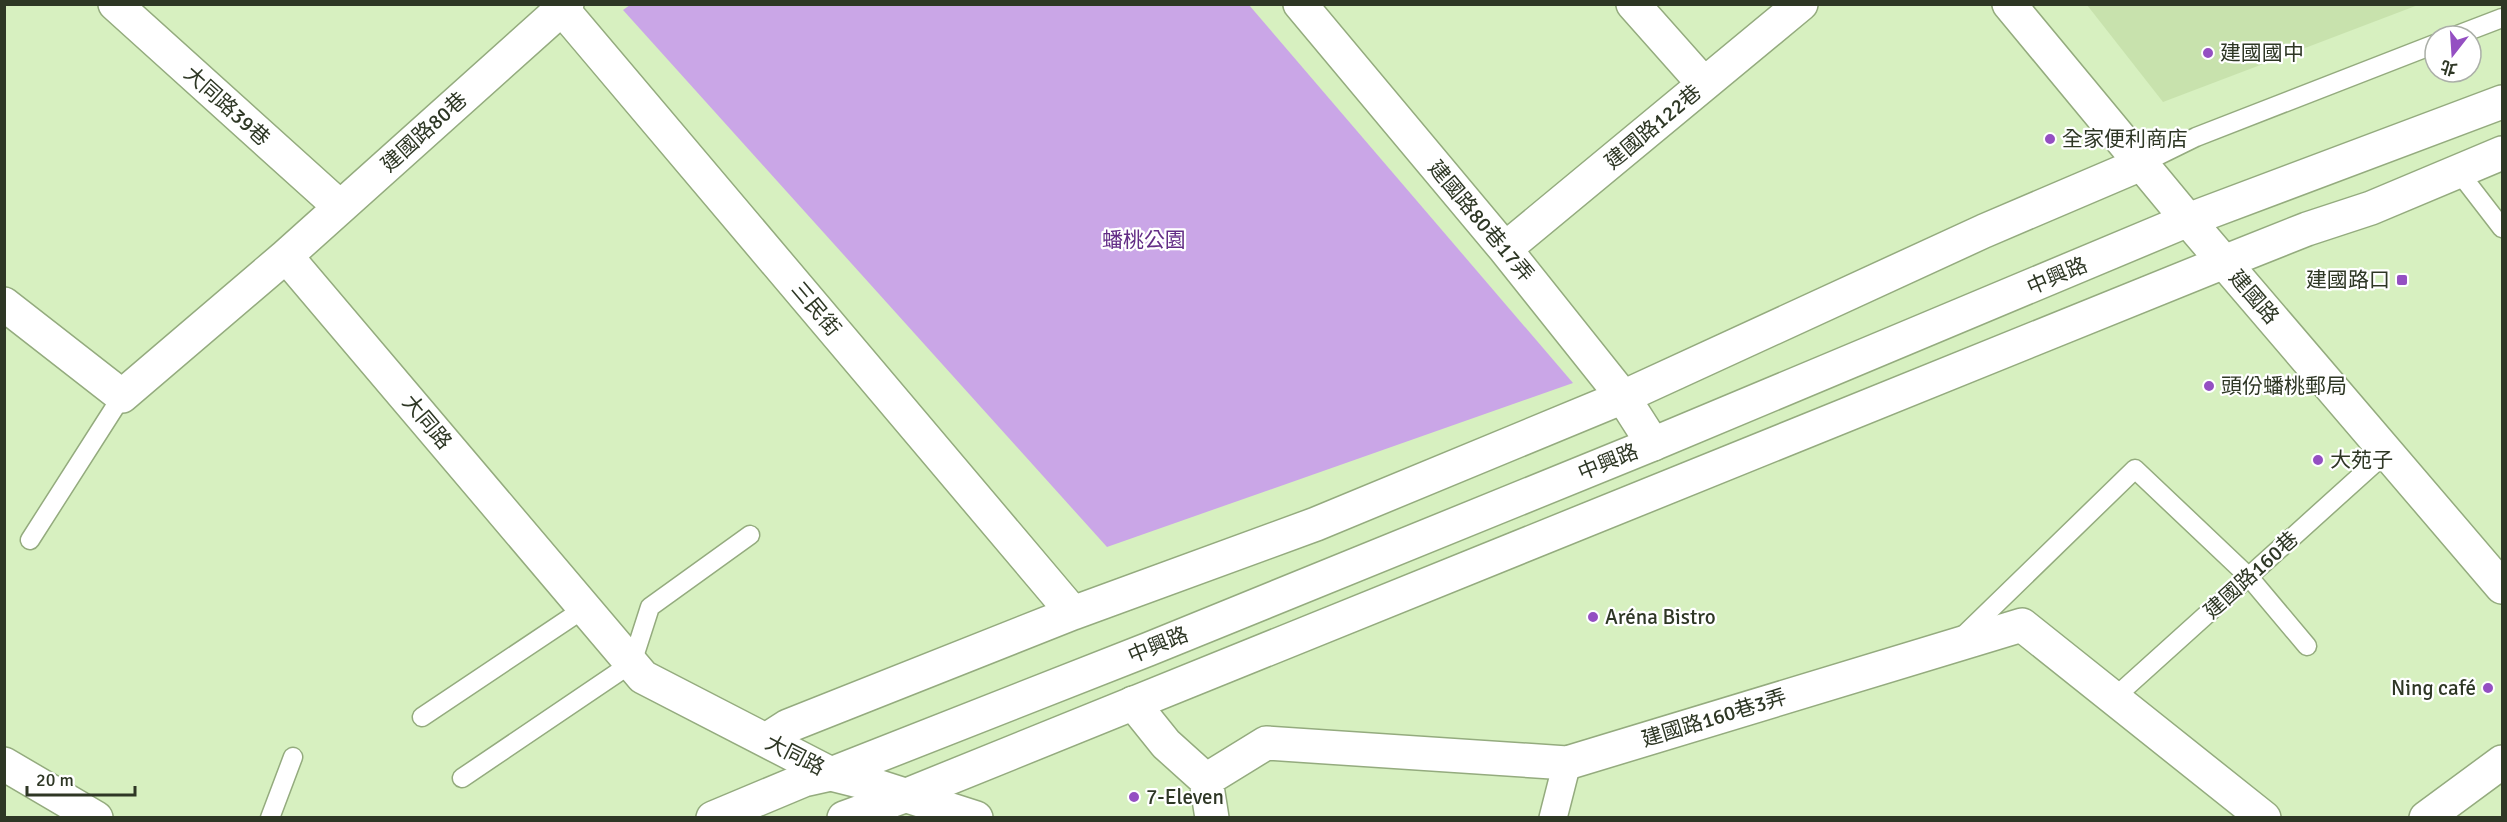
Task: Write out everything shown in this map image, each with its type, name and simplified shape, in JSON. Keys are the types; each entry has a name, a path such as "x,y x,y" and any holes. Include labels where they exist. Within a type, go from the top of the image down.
{"street":[{"name":"大同路39巷","path":"115,4 340,207"},
{"name":"建國路80巷17弄","path":"1300,4 1504,249 1623,398 1653,444"},
{"path":"1633,4 1704,84"},
{"name":"建國路122巷","path":"1504,249 1801,4"},
{"name":"建國路","path":"2009,4 2188,220 2502,587"},
{"name":"建國路80巷","path":"286,256 562,6"},
{"name":"三民街","path":"562,6 1073,613"},
{"name":"中興路","path":"713,818 804,780 831,774 1149,649 1653,444 2188,220 2502,102"},
{"path":"844,818 1133,704 2224,262 2307,229 2370,208 2502,153"},
{"path":"766,740 788,726 1073,613 1316,524 1623,398 1984,231 2141,164"},
{"path":"4,304 122,396 286,256"},
{"name":"大同路","path":"286,256 643,677 831,774 907,795 976,818"},
{"name":"建國路160巷3弄","path":"1206,780 1266,743 1567,763 2022,625 2264,818"},
{"path":"1133,704 1166,744 1206,780 1212,818"},
{"path":"2426,818 2502,762"},
{"path":"1553,818 1567,763"},
{"path":"4,764 96,818"}],"lane":[{"path":"2483,25 2502,18"},
{"path":"2141,164 2196,137 2423,49"},
{"path":"2458,171 2502,228"},
{"path":"30,540 122,396"},
{"name":"建國路160巷","path":"2114,698 2387,452"},
{"path":"1954,645 2135,469 2249,577 2307,646"},
{"path":"462,778 632,663 650,607 750,535"},
{"path":"422,717 585,608"},
{"path":"270,818 293,757"}],"shaded area":[{"name":"建國國中","path":"2087,5 2418,5 2163,102"}],"green space":[{"name":"蟠桃公園","path":"630,5 1249,5 1573,383 1107,547 623,10"}],"place":[{"name":"建國國中","path":"2208,53"},
{"name":"全家便利商店","path":"2050,139"},
{"name":"建國路口","path":"2402,280"},
{"name":"頭份蟠桃郵局","path":"2209,386"},
{"name":"大苑子","path":"2318,460"},
{"name":"Aréna Bistro","path":"1593,617"},
{"name":"Ning café","path":"2488,688"},
{"name":"7-Eleven","path":"1134,797"}]}
